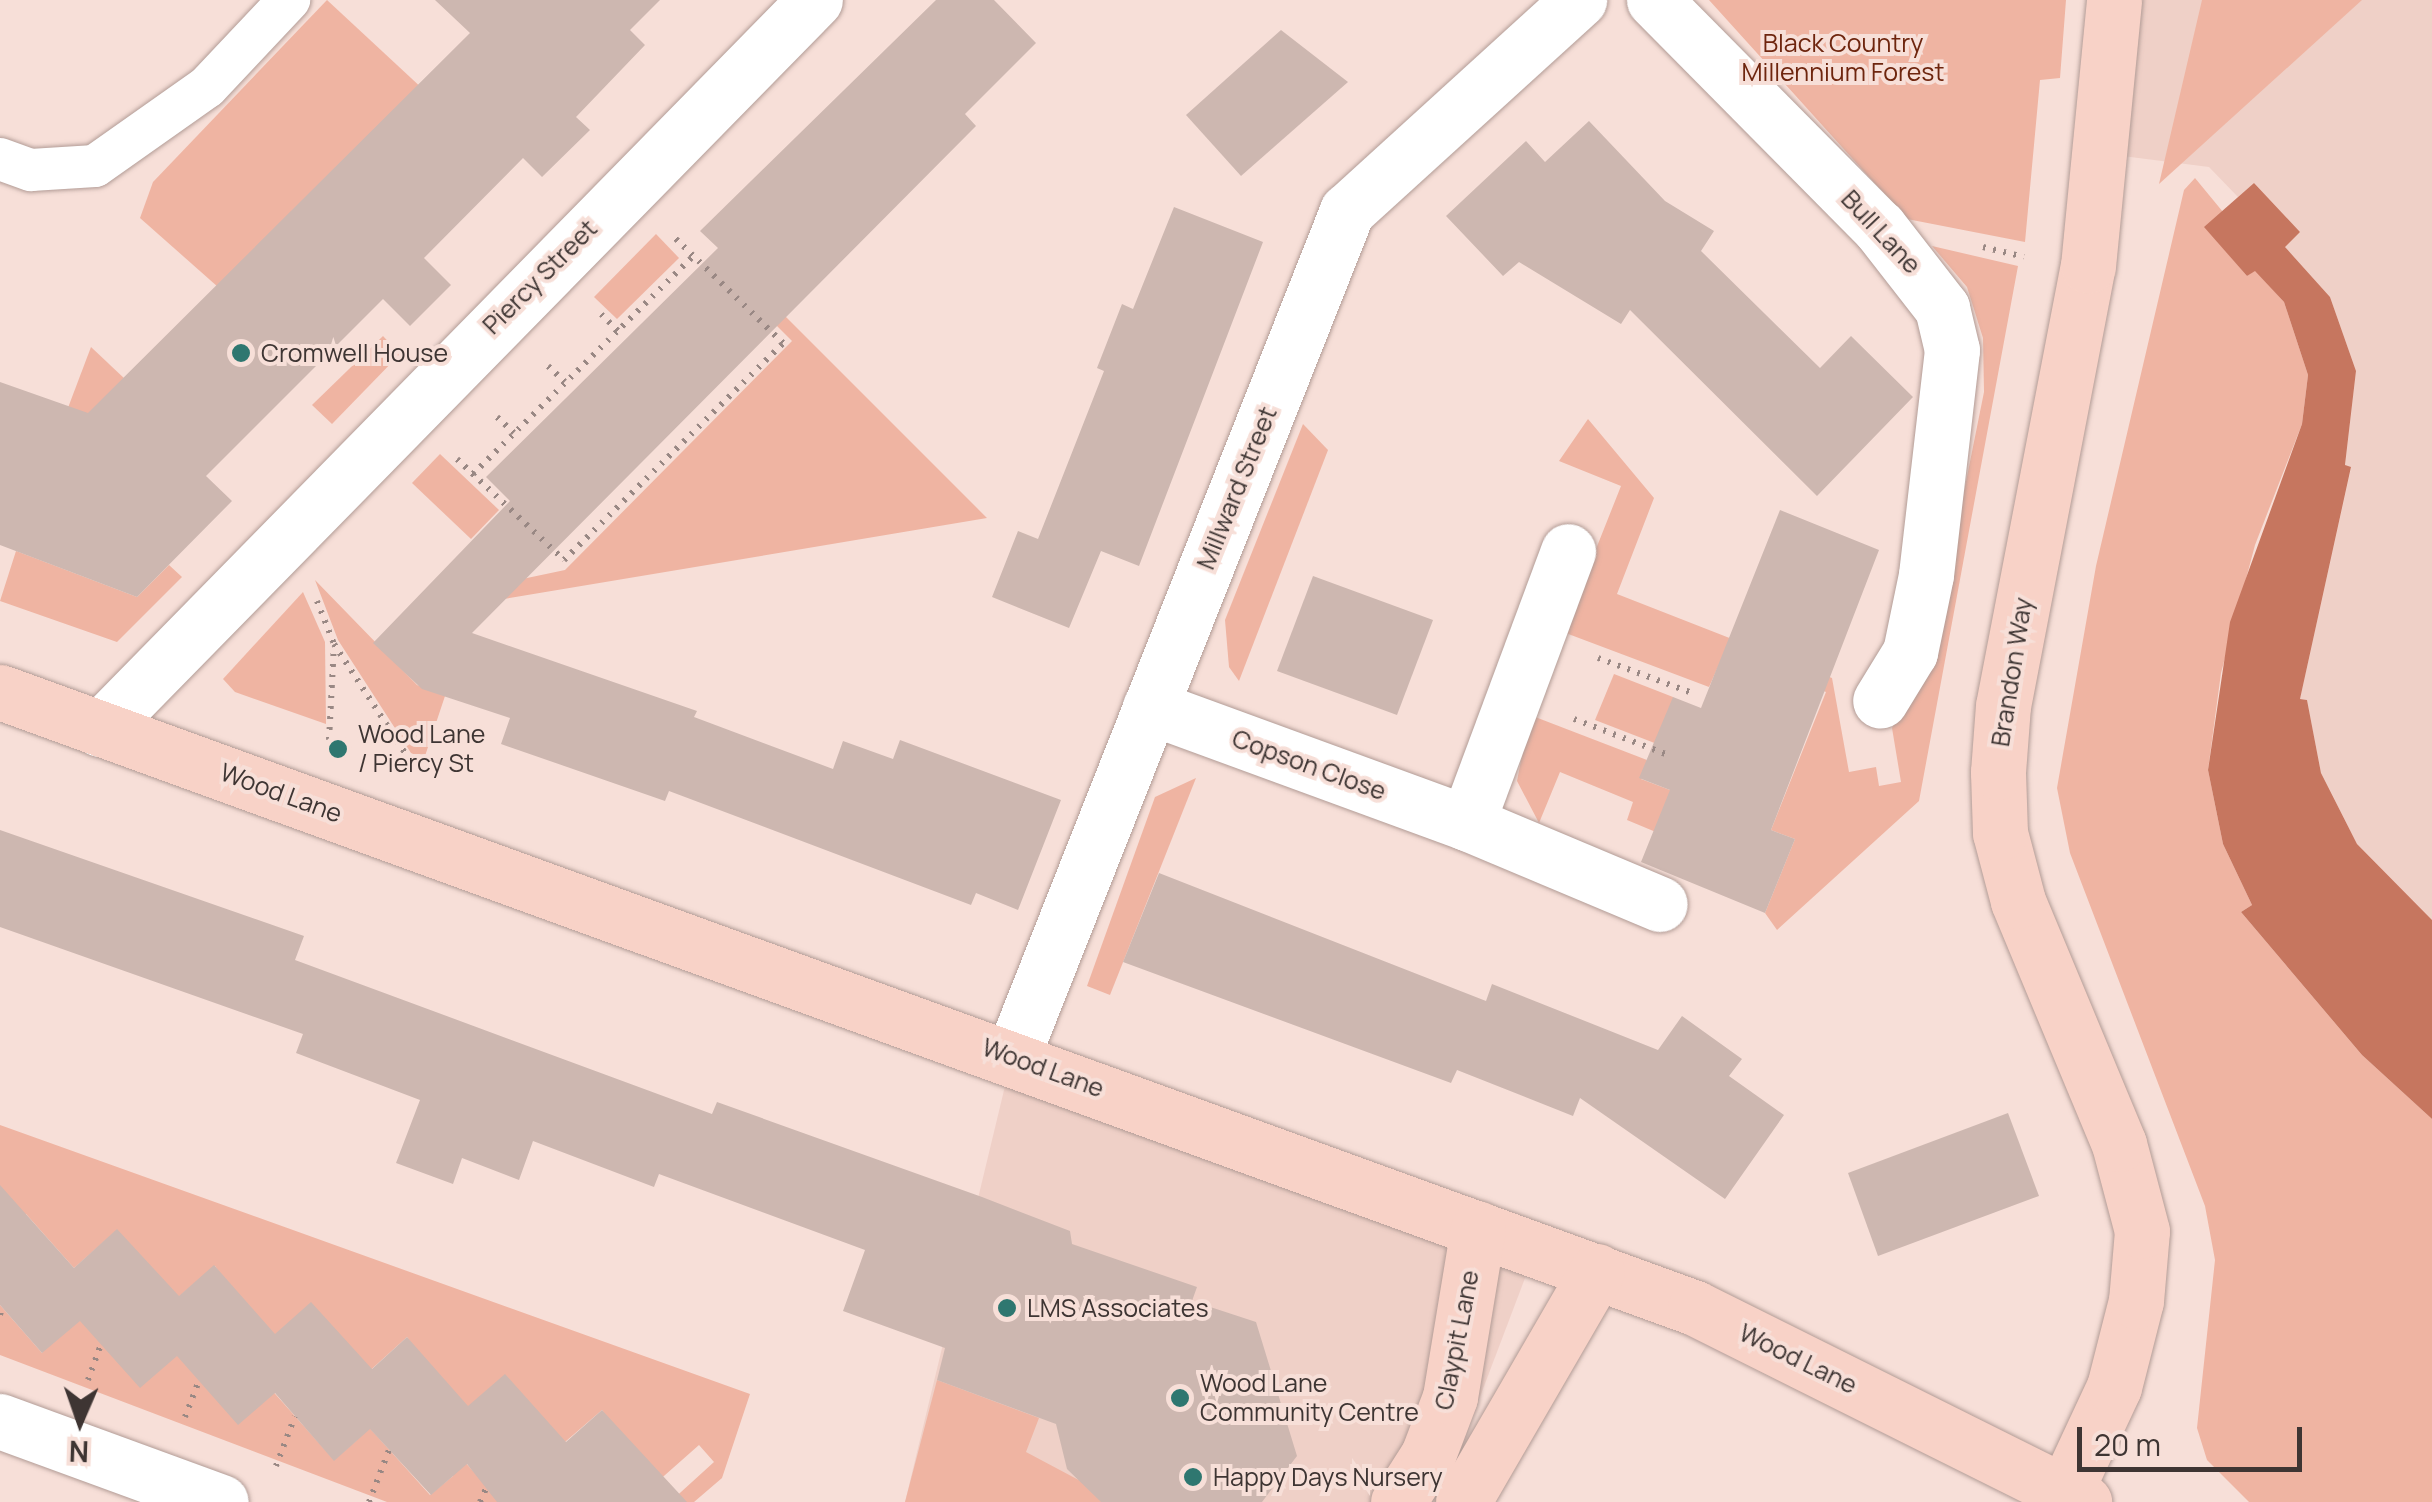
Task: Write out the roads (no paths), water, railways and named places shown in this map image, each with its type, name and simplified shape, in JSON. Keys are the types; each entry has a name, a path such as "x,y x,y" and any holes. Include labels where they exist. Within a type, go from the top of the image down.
{"street":[{"name":"Piercy Street","path":"100,729 814,0"},
{"name":"Millward Street","path":"1012,1057 1347,211 1579,0"},
{"name":"Bull Lane","path":"1654,0 1879,227 1942,308 1952,350 1926,575 1910,652 1880,701"},
{"name":"Brandon Way","path":"2074,1497 2114,1386 2136,1301 2142,1231 2119,1144 2018,901 2000,832 1998,772 2003,706 2088,266 2114,0"},
{"path":"1467,823 1568,551"},
{"name":"Wood Lane","path":"0,692 1695,1308 2074,1497"},
{"name":"Copson Close","path":"1150,707 1467,823 1660,904"},
{"name":"Claypit Lane","path":"1398,1502 1428,1455 1450,1397 1478,1228"},
{"path":"1463,1502 1597,1271"},
{"path":"0,1421 220,1502"}],"lane":[{"path":"0,159 31,170 95,166 208,88 289,0"}],"place":[{"name":"Cromwell House","path":"241,353"},
{"name":"Wood Lane / Piercy St","path":"338,749"},
{"name":"LMS Associates","path":"1007,1308"},
{"name":"Wood Lane Community Centre","path":"1180,1398"},
{"name":"Happy Days Nursery","path":"1193,1477"}],"park label":[{"name":"Black Country Millennium Forest","path":"1843,58"}]}
